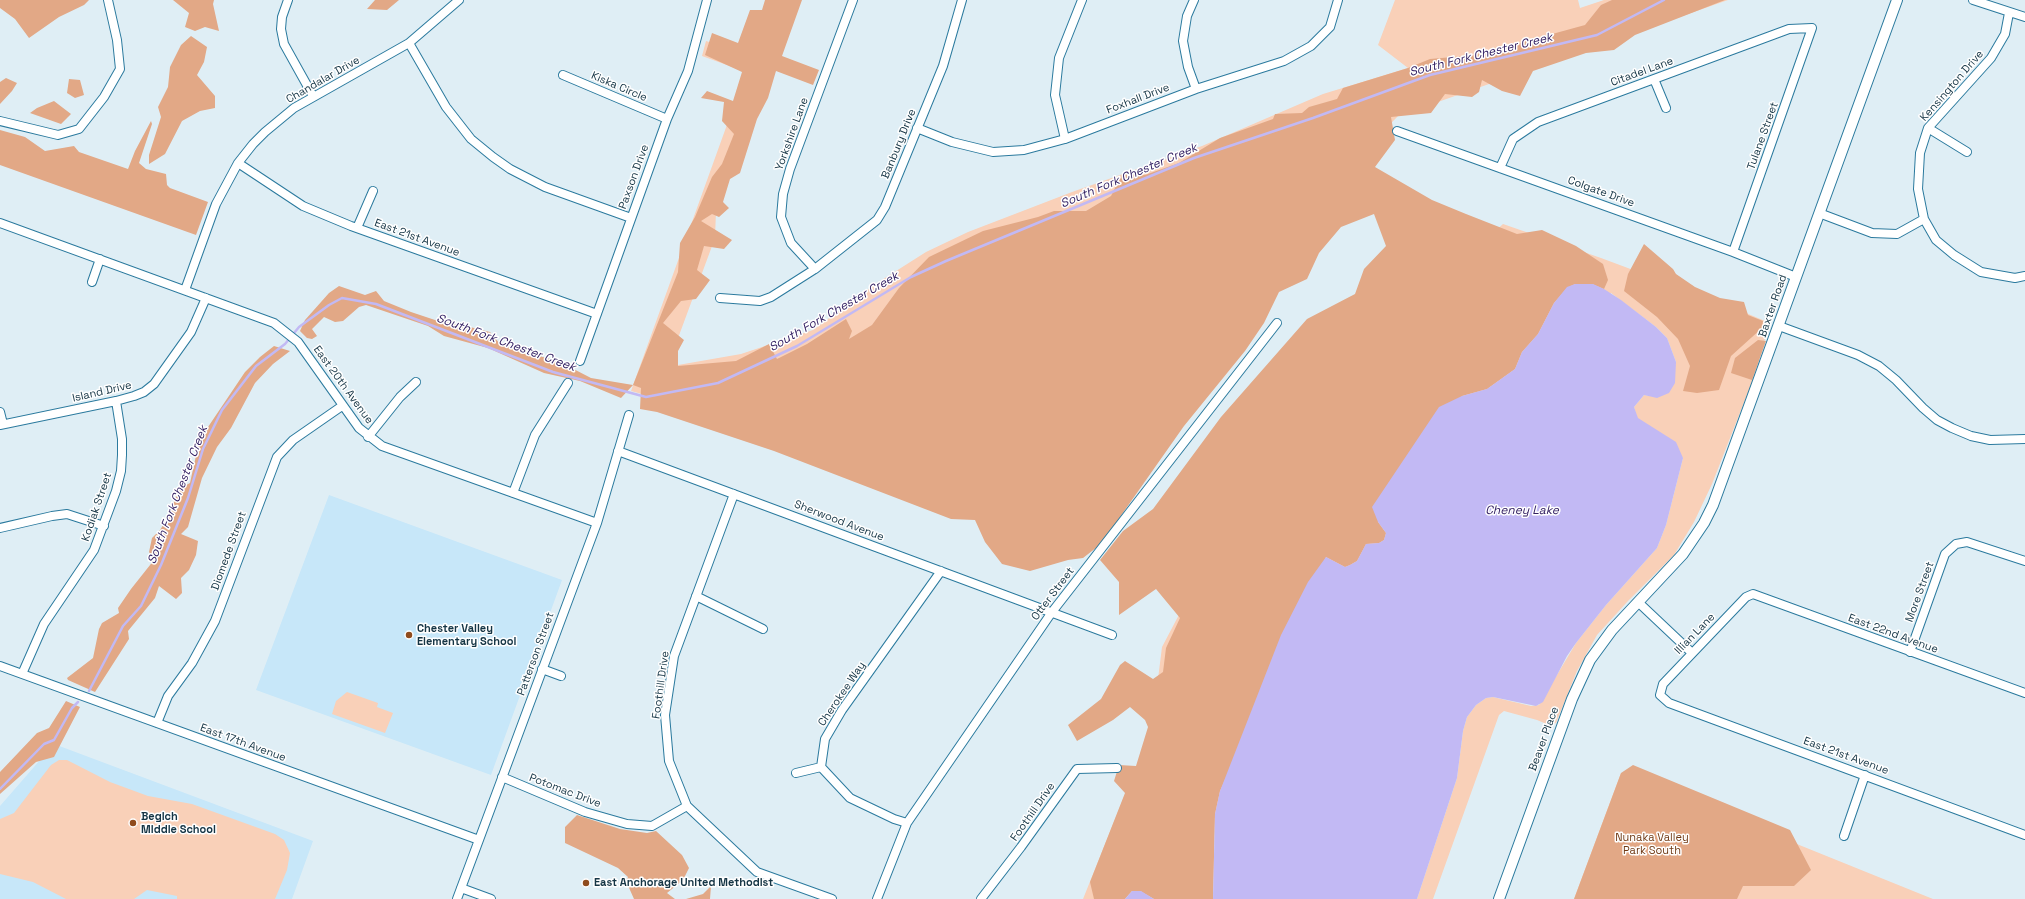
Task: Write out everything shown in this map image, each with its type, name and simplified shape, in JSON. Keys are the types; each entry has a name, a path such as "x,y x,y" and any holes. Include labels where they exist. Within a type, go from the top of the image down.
{"street":[{"path":"0,121 58,134 79,129 104,97 120,69 117,40 108,0"},
{"path":"288,0 282,17 281,29 284,44 313,96"},
{"name":"Chandalar Drive","path":"185,290 216,204 238,163 265,132 294,108 313,96 409,43 459,0"},
{"name":"Paxson Drive","path":"580,361 667,118 688,71 707,0"},
{"name":"Yorkshire Lane","path":"815,269 791,243 781,217 783,194 790,169 853,0"},
{"name":"Banbury Drive","path":"720,298 760,301 771,298 815,269 877,220 885,207 943,66 962,0"},
{"path":"1065,139 1055,95 1059,58 1082,0"},
{"path":"1194,0 1187,16 1183,41 1188,67 1196,89"},
{"name":"Foxhall Drive","path":"917,128 952,142 993,152 1024,150 1065,139 1196,89 1269,66 1311,46 1330,27 1338,0"},
{"name":"Baxter Road","path":"1638,602 1683,554 1704,522 1713,505 1897,0"},
{"path":"1973,0 2025,17"},
{"name":"Kensington Drive","path":"2009,13 2005,34 1991,58 1928,128 1920,153 1918,188 1924,219 1936,240 1954,255 1981,272 2015,278 2025,276"},
{"name":"Citadel Lane","path":"1500,168 1513,139 1538,122 1789,29 1812,28"},
{"name":"Tulane Street","path":"1733,252 1812,28"},
{"path":"409,43 446,107 471,139 493,157 510,169 544,187 631,218"},
{"name":"Kiska Circle","path":"563,75 667,118"},
{"path":"1654,80 1666,108"},
{"path":"1928,128 1967,152"},
{"name":"Colgate Drive","path":"1397,131 1733,252 1796,277"},
{"name":"East 21st Avenue","path":"238,163 303,206 357,228 597,314"},
{"path":"357,228 373,191"},
{"path":"1819,213 1872,233 1897,234 1924,219"},
{"name":"East 20th Avenue","path":"0,223 262,317 284,329 298,342 359,428 368,437 382,446 596,524"},
{"path":"92,282 100,259"},
{"name":"Island Drive","path":"1,425 116,401 144,392 154,384 191,332 206,298"},
{"name":"Otter Street","path":"877,899 907,823 1052,612 1277,323"},
{"path":"1779,326 1858,355 1879,366 1896,380 1923,408 1938,420 1952,428 1971,436 1990,440 2025,439"},
{"path":"368,437 400,397 416,382"},
{"path":"513,493 535,435 544,417 568,383"},
{"name":"Kodiak Street","path":"22,674 44,624 94,550 104,526 121,471 122,439 116,401"},
{"name":"Diomede Street","path":"157,723 168,696 192,663 215,621 277,457 293,440 342,406"},
{"path":"0,412 1,425"},
{"name":"Patterson Street","path":"457,899 596,524 629,414"},
{"name":"Sherwood Avenue","path":"618,451 1112,635"},
{"name":"Foothill Drive","path":"734,494 674,656 665,715 669,761 687,806 757,872 832,899"},
{"path":"0,528 67,514 104,526"},
{"name":"More Street","path":"1910,652 1945,554 1956,544 1967,542 2025,561"},
{"name":"Cherokee Way","path":"821,767 825,739 842,710 941,571"},
{"name":"East 22nd Avenue","path":"1753,594 2025,693"},
{"name":"Illian Lane","path":"1660,695 1663,684 1692,652 1746,597 1753,594"},
{"path":"696,596 763,629"},
{"path":"1638,602 1692,652"},
{"name":"Beaver Place","path":"1499,899 1580,679 1602,641 1638,602"},
{"name":"East 17th Avenue","path":"0,666 479,840"},
{"path":"542,669 561,676"},
{"name":"East 21st Avenue","path":"1660,695 1669,703 2025,835"},
{"path":"796,773 821,767 850,798 894,819 907,823"},
{"name":"Foothill Drive","path":"981,899 1021,847 1076,769 1117,768"},
{"path":"1844,836 1866,775"},
{"name":"Potomac Drive","path":"502,777 585,812 627,824 652,826 687,806"},
{"path":"462,888 491,899"}],"shaded area":[{"name":"Chester Valley Elementary School","path":"329,495 562,580 491,775 256,690"},
{"name":"Begich Middle School","path":"54,744 313,841 292,899 0,899 0,806"}],"green space":[{"path":"0,0 89,0 84,5 59,17 29,38 15,19 0,8"},
{"path":"173,0 214,0 213,4 219,31 205,27 195,31 185,27 189,13"},
{"path":"375,0 399,0 387,10 367,9"},
{"path":"765,0 802,0 782,56 819,70 813,85 776,71 768,98 757,119 740,173 730,179 723,202 729,208 719,217 712,214 701,221 732,240 724,249 704,246 697,270 710,280 696,299 681,301 663,323 684,340 678,351 678,366 736,361 769,344 777,359 807,344 846,319 852,331 849,339 872,325 899,288 929,257 983,231 1038,217 1054,211 1086,211 1111,196 1122,174 1145,175 1179,163 1220,138 1273,119 1275,114 1302,113 1309,107 1337,99 1343,88 1408,68 1430,59 1476,55 1585,25 1601,5 1612,0 1725,0 1635,35 1614,50 1586,53 1533,71 1520,96 1502,91 1482,80 1479,92 1472,97 1445,94 1431,113 1391,117 1395,140 1375,167 1432,200 1466,214 1517,234 1542,230 1576,246 1603,264 1608,280 1604,289 1592,284 1575,284 1567,288 1554,303 1538,334 1522,352 1515,369 1487,389 1462,396 1378,522 1386,533 1384,540 1379,543 1366,544 1357,561 1345,567 1326,557 1220,791 1215,814 1213,899 1154,899 1140,891 1132,891 1125,899 1094,899 1090,882 1125,793 1114,781 1119,765 1136,766 1148,727 1145,720 1130,707 1113,720 1077,741 1068,725 1101,699 1120,665 1125,661 1153,679 1163,672 1166,648 1180,618 1156,589 1119,615 1119,582 1100,560 1123,531 1153,509 1221,417 1307,319 1355,294 1364,269 1386,246 1374,214 1341,227 1319,253 1307,279 1279,292 1264,323 1245,351 1184,426 1101,544 1083,558 1068,560 1030,571 1002,564 985,542 975,520 951,519 774,451 657,412 640,409 641,388 633,385 678,272 680,243 695,217 712,177 722,164 734,134 722,121 724,102 701,98 707,91 733,101 742,72 705,55 712,33 738,43 750,10 762,10"},
{"path":"770,0 716,211 715,238 674,349 678,365 741,354 813,330 874,285 926,252 968,232 1072,192 1202,146 1323,94 1408,68 1378,45 1395,0 1578,0 1580,8 1604,0 1728,0 1398,116 1347,169 892,486 640,396 642,394 631,391 746,72 702,56 706,41 752,55"},
{"path":"191,36 207,47 204,62 197,75 215,96 215,108 200,111 182,121 165,154 149,164 149,155 161,117 158,107 168,87 170,67 181,45"},
{"path":"6,78 17,83 0,104 0,82"},
{"path":"69,79 80,80 84,95 75,98 67,93"},
{"path":"54,101 71,114 61,124 30,113 37,108"},
{"path":"151,121 152,124 139,163 146,169 166,174 167,185 170,188 208,202 196,235 0,165 0,130 25,137 45,151 74,146 79,152 128,169 135,151"},
{"path":"1503,224 1601,258 1727,305 1765,321 1769,325 1754,377 1712,484 1694,522 1674,555 1628,601 1597,635 1577,671 1556,723 1549,725 1537,720 1504,711 1499,715 1433,899 1417,899 1457,778 1463,731 1467,717 1476,705 1486,698 1493,697 1531,706 1539,705 1576,643 1606,605 1657,548 1666,525 1683,458 1637,418 1634,407 1644,395 1650,396 1676,362 1667,338 1656,327 1611,293 1215,814 1213,899 1154,899 1140,891 1132,891 1125,899 1083,899 1152,727 1162,647 1272,438"},
{"path":"1644,244 1673,269 1676,274 1695,287 1720,298 1744,302 1748,315 1763,321 1762,328 1731,356 1719,390 1697,393 1683,391 1690,366 1678,339 1657,317 1624,291 1628,274"},
{"path":"339,286 365,295 376,291 384,301 411,312 438,321 490,332 500,344 536,358 539,356 558,361 591,378 633,385 621,398 580,381 544,373 488,348 444,336 428,326 366,305 359,307 343,321 335,322 324,317 312,329 317,336 312,339 307,338 300,331 305,320 329,293"},
{"path":"1758,340 1766,341 1752,380 1731,373 1735,358"},
{"path":"274,346 290,351 273,364 255,383 231,428 217,447 202,478 188,527 181,534 198,541 196,555 189,570 181,578 182,593 176,599 159,586 155,598 128,631 129,639 95,692 68,680 67,678 93,658 99,629 102,623 119,613 118,608 154,560 149,552 152,538 160,530 167,519 179,489 190,483 199,442 208,427 245,372"},
{"path":"347,692 378,703 377,707 393,713 385,733 332,714 336,701"},
{"path":"66,701 80,707 54,757 36,762 0,794 0,772 37,733 49,728"},
{"name":"Begich Middle School","path":"59,760 67,760 110,782 148,796 192,804 275,834 284,840 290,853 287,870 275,899 177,899 177,896 147,890 134,899 66,899 33,882 0,874 0,819 14,813 51,765"},
{"name":"Nunaka Valley Park South","path":"1633,765 1790,830 1811,870 1794,886 1743,886 1737,899 1574,899 1621,773"},
{"name":"Nunaka Valley Park South","path":"1621,773 1933,899 1574,899"},
{"path":"577,815 620,829 647,833 656,831 682,855 689,868 683,880 667,893 675,899 634,899 626,881 628,877 618,868 565,843 565,827"},
{"path":"711,886 710,899 686,899 703,894"}],"water":[{"name":"Cheney Lake","path":"1575,284 1593,284 1604,289 1656,327 1667,338 1676,362 1675,383 1669,393 1657,398 1644,395 1634,407 1638,418 1676,442 1683,458 1666,525 1657,548 1606,605 1576,643 1567,656 1543,702 1536,706 1493,697 1486,698 1476,705 1467,717 1463,731 1457,778 1417,899 1213,899 1215,814 1220,791 1281,635 1308,582 1326,557 1345,567 1357,561 1366,544 1379,543 1384,540 1386,533 1378,522 1372,507 1439,407 1462,396 1487,389 1515,369 1522,352 1538,334 1554,303 1567,287"},
{"path":"1132,891 1141,891 1154,899 1125,899"}],"waterway":[{"name":"South Fork Chester Creek","path":"89,691 123,626 141,606 161,565 188,498 203,449 222,410 256,366 285,344 299,327 329,305 342,298 376,304 553,372 646,397 718,383 797,346 911,277 1194,158 1313,118 1430,75 1597,35 1664,0"},
{"name":"South Fork Chester Creek","path":"0,789 44,744 54,740 72,708 78,702"}],"place":[{"name":"Chester Valley Elementary School","path":"409,635"},
{"name":"Begich Middle School","path":"133,823"},
{"name":"East Anchorage United Methodist","path":"586,883"}]}
